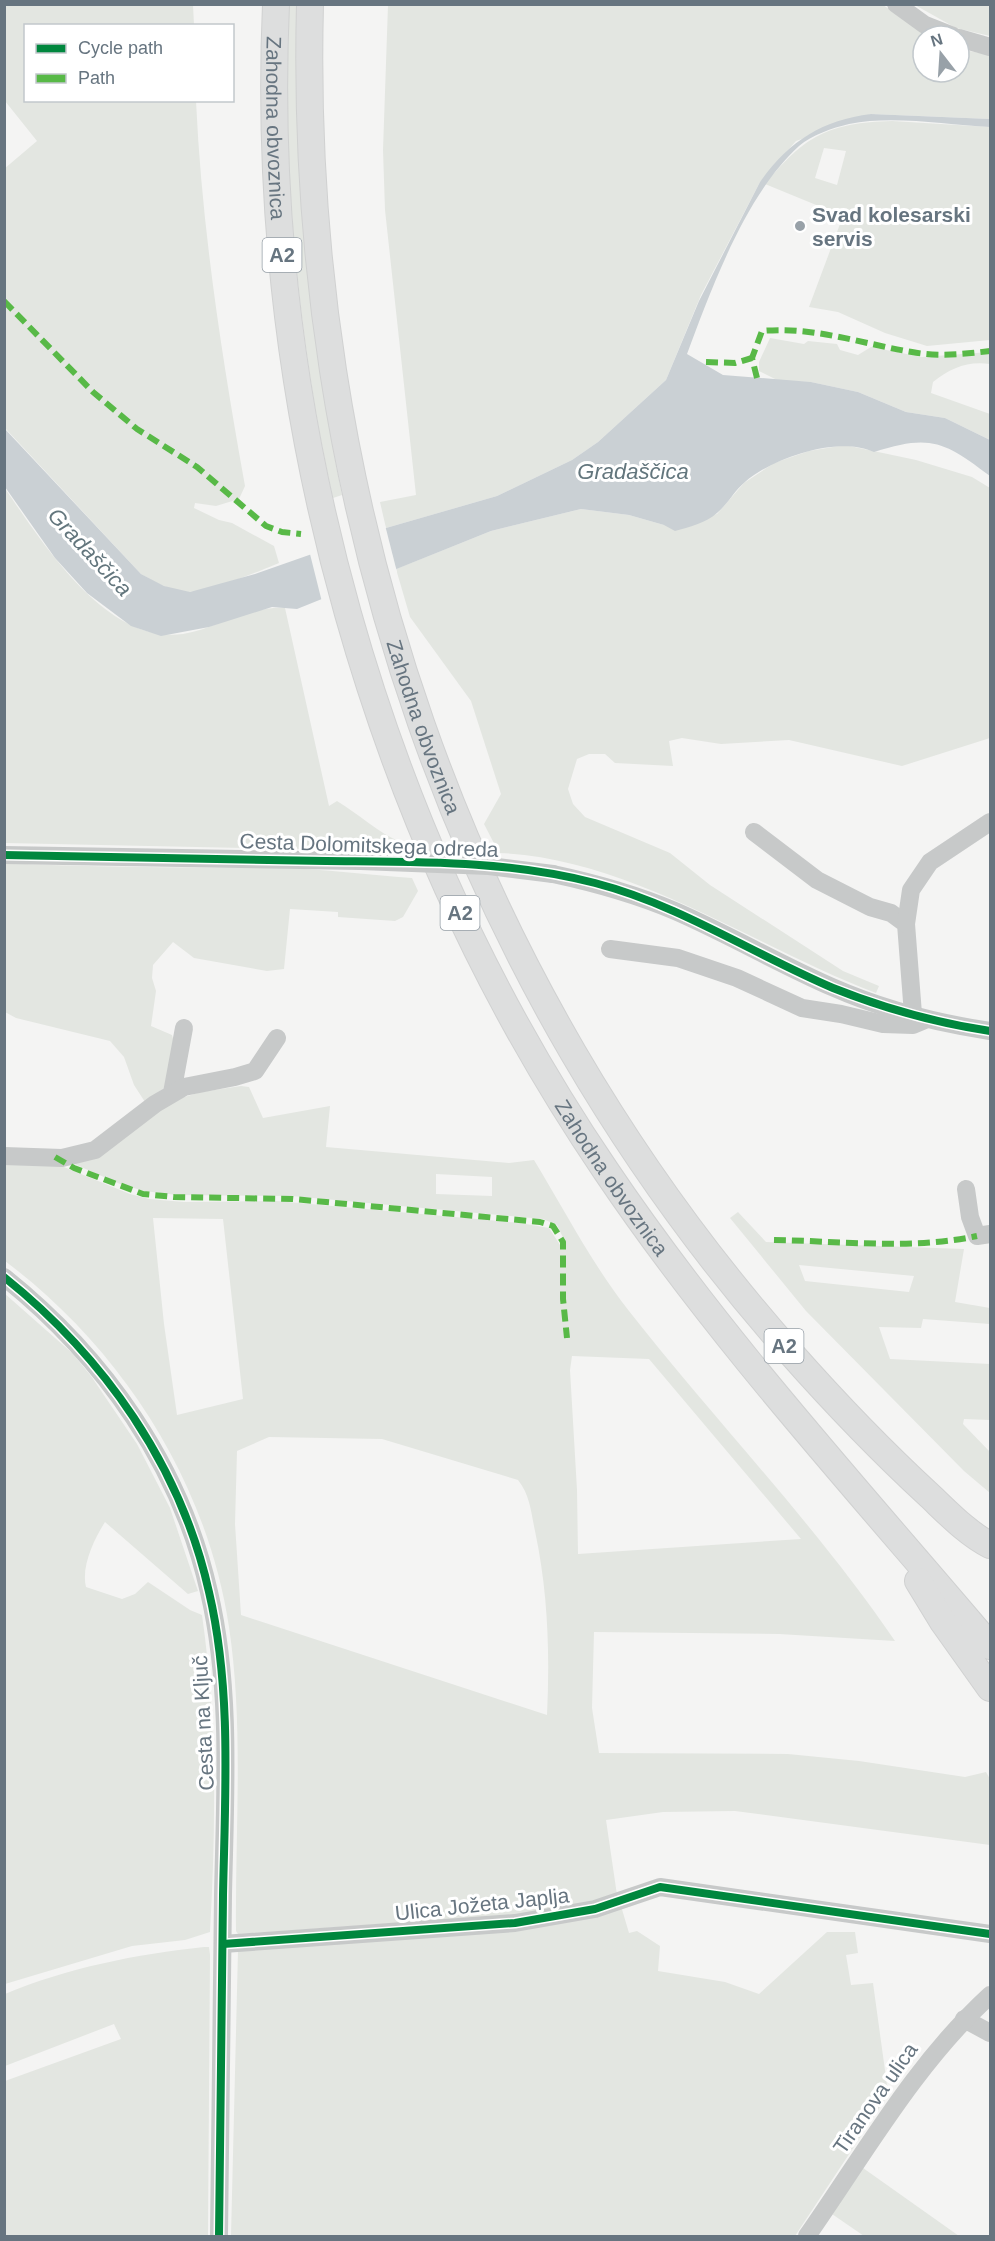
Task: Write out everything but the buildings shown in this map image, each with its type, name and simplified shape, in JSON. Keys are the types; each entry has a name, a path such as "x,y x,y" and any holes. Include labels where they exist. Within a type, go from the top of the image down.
{"highway":[{"name":"Zahodna obvoznica","path":"276,4 274,117 283,262 294,358 320,502 355,635 394,752 434,853 479,952 551,1084 603,1168 679,1274 990,1646"},
{"name":"Zahodna obvoznica","path":"310,4 310,141 316,244 329,355 354,491 388,624 438,771 474,861 542,999 618,1127 705,1250 768,1328 869,1438 986,1545"},
{"path":"892,1530 943,1622 990,1688"}],"street":[{"path":"896,4 924,24"},
{"path":"971,41 990,47"},
{"path":"610,949 678,958 737,978 802,1008 883,1024 913,1025 921,1016 906,924 910,890 930,862 990,822"},
{"path":"754,832 817,880 870,907 891,913 906,924"},
{"name":"Cesta Dolomitskega odreda","path":"4,855 361,861 489,866 553,874 607,886 653,902 834,988 921,1016 990,1030"},
{"path":"172,1093 183,1028"},
{"path":"4,1156 62,1158 95,1150 172,1093 184,1087 255,1071 277,1038"},
{"path":"966,1189 970,1217 977,1236 990,1234"},
{"name":"Cesta na Ključ","path":"4,1277 71,1336 131,1412 170,1483 200,1555 210,1593 222,1689 225,1767 219,2236"},
{"name":"Ulica Jožeta Japlja","path":"223,1944 515,1923 595,1909 660,1887 990,1934"},
{"name":"Tiranova ulica","path":"807,2236 930,2057 964,2019 990,1995"},
{"path":"964,2019 990,2033"}],"shaded area":[{"path":"299,4 299,129 306,251 330,434 342,495 333,498 309,366 293,233 287,111 289,5"},
{"path":"5,5 193,5 194,24 24,24 24,102 196,102 203,198 214,294 245,486 239,499 216,506 195,503 194,508 219,520 232,523 274,546 279,563 198,591 176,590 158,583 141,574 5,428 4,169 37,141 5,101"},
{"path":"388,5 883,5 911,24 911,84 971,84 971,51 990,55 990,119 871,114 796,141 760,182 701,295 666,380 598,442 572,460 497,496 386,528 380,502 416,495 385,210 383,150"},
{"path":"915,5 990,5 990,36 971,32 971,24 949,24"},
{"path":"892,121 990,127 990,340 927,346 885,333 838,312 809,307 843,216 765,184 806,143 835,129 870,122","holes":["824,148 846,151 837,185 815,178"]},
{"path":"770,338 804,344 808,341 837,344 840,350 858,355 871,347 922,357 990,352 990,364 974,364 953,369 933,382 931,393 990,414 990,440 945,418 906,412 858,392 811,382 779,381 759,371 759,362"},
{"path":"845,445 916,460 972,477 990,488 990,738 902,766 789,740 721,744 682,738 669,741 673,766 615,763 605,754 589,754 577,759 568,789 573,804 585,817 670,853 710,885 843,971 879,986 876,993 830,974 644,887 596,871 548,859 499,853 484,824 501,794 471,701 410,617 396,569 491,531 581,509 629,515 664,525 717,514 744,483 774,463 809,451"},
{"path":"4,487 57,561 103,607 128,623 155,633 183,634 259,610 285,608 329,806 337,801 384,834 401,842 346,850 5,843"},
{"path":"4,863 313,870 412,878 418,891 403,917 395,921 338,917 338,912 290,909 284,969 267,971 194,958 173,942 153,965 152,978 156,991 151,1026 172,1035 175,1046 168,1085 145,1102 134,1085 124,1057 110,1041 16,1018 5,1012"},
{"path":"241,1086 249,1087 263,1118 330,1106 326,1147 509,1163 534,1160 591,1256 629,1311 799,1515 895,1641 779,1634 594,1632 592,1708 599,1753 788,1754 859,1761 965,1777 986,1772 990,1779 990,1845 735,1811 663,1812 606,1820 617,1895 551,1912 238,1934 236,1931 238,1741 234,1665 218,1573 201,1520 179,1470 152,1422 121,1377 86,1334 47,1296 5,1261 4,1164 59,1165 130,1194 149,1199 184,1202 277,1201 520,1223 549,1228 560,1245 566,1244 557,1225 543,1219 292,1196 177,1195 144,1191 120,1184 72,1163 171,1101 201,1092","holes":["436,1174 492,1177 492,1196 436,1194","153,1218 223,1219 243,1399 177,1415 164,1324","572,1356 649,1359 801,1539 578,1554 570,1370","269,1437 382,1439 518,1480 529,1504 543,1577 548,1646 547,1715 241,1615 235,1524 237,1451"]},
{"path":"738,1212 766,1242 964,1249 955,1302 990,1308 990,1324 923,1319 921,1328 879,1327 890,1359 990,1364 990,1420 964,1419 963,1424 990,1452 990,1493 964,1471 806,1311 730,1218","holes":["799,1265 914,1276 909,1292 805,1281"]},
{"path":"4,1293 72,1353 91,1376 137,1444 170,1508 198,1591 188,1594 105,1522 87,1562 86,1587 122,1599 135,1594 148,1582 190,1610 202,1615 213,1733 214,1773 210,1932 185,1940 132,1946 5,1984"},
{"path":"621,1906 629,1933 637,1931 660,1946 658,1971 725,1982 759,1994 827,1932 855,1932 858,1953 846,1955 851,1985 873,1983 887,2085 892,2089 795,2236 231,2236 238,1950"},
{"path":"209,1947 210,1955 208,2236 5,2236 5,2081 121,2039 114,2024 5,2066 5,1994 103,1963"},
{"path":"863,2168 959,2236 864,2236 832,2214"}],"water":[{"name":"Gradaščica","path":"871,114 990,119 990,127 902,120 866,121 836,128 804,142 780,166 747,215 719,271 687,354 723,375 811,382 858,392 906,412 945,418 990,440 990,476 960,455 936,444 909,443 874,452 860,447 825,448 788,457 757,473 741,486 713,516 675,531 664,525 629,515 581,509 491,531 297,609 272,607 209,627 161,636 131,626 87,593 55,558 5,487 4,428 141,574 164,586 190,592 255,574 386,528 497,496 572,460 598,442 666,380 699,301 760,182 782,155 808,135 837,122"}],"pier":[{"path":"385,525 397,572 322,602 309,550"}],"marked path":[{"path":"4,301 93,392 137,429 197,467 266,526 282,532 301,534"},
{"path":"757,378 752,358 762,331 819,333 922,354 990,351"},
{"path":"706,362 735,363 752,358"},
{"path":"55,1157 74,1168 143,1194 174,1197 293,1199 540,1222 553,1226 563,1242 563,1299 567,1338"},
{"path":"774,1240 902,1244 977,1236"}],"cycle path":[{"path":"4,855 428,862 495,866 562,875 626,892 657,904 803,975 852,995 930,1019 990,1031"},
{"path":"4,1277 74,1342 134,1417 179,1501 196,1546 209,1592 221,1667 226,1781 219,2236"},
{"path":"223,1944 515,1923 595,1909 660,1887 990,1934"}],"place":[{"name":"Svad kolesarski servis","path":"800,226"}]}
